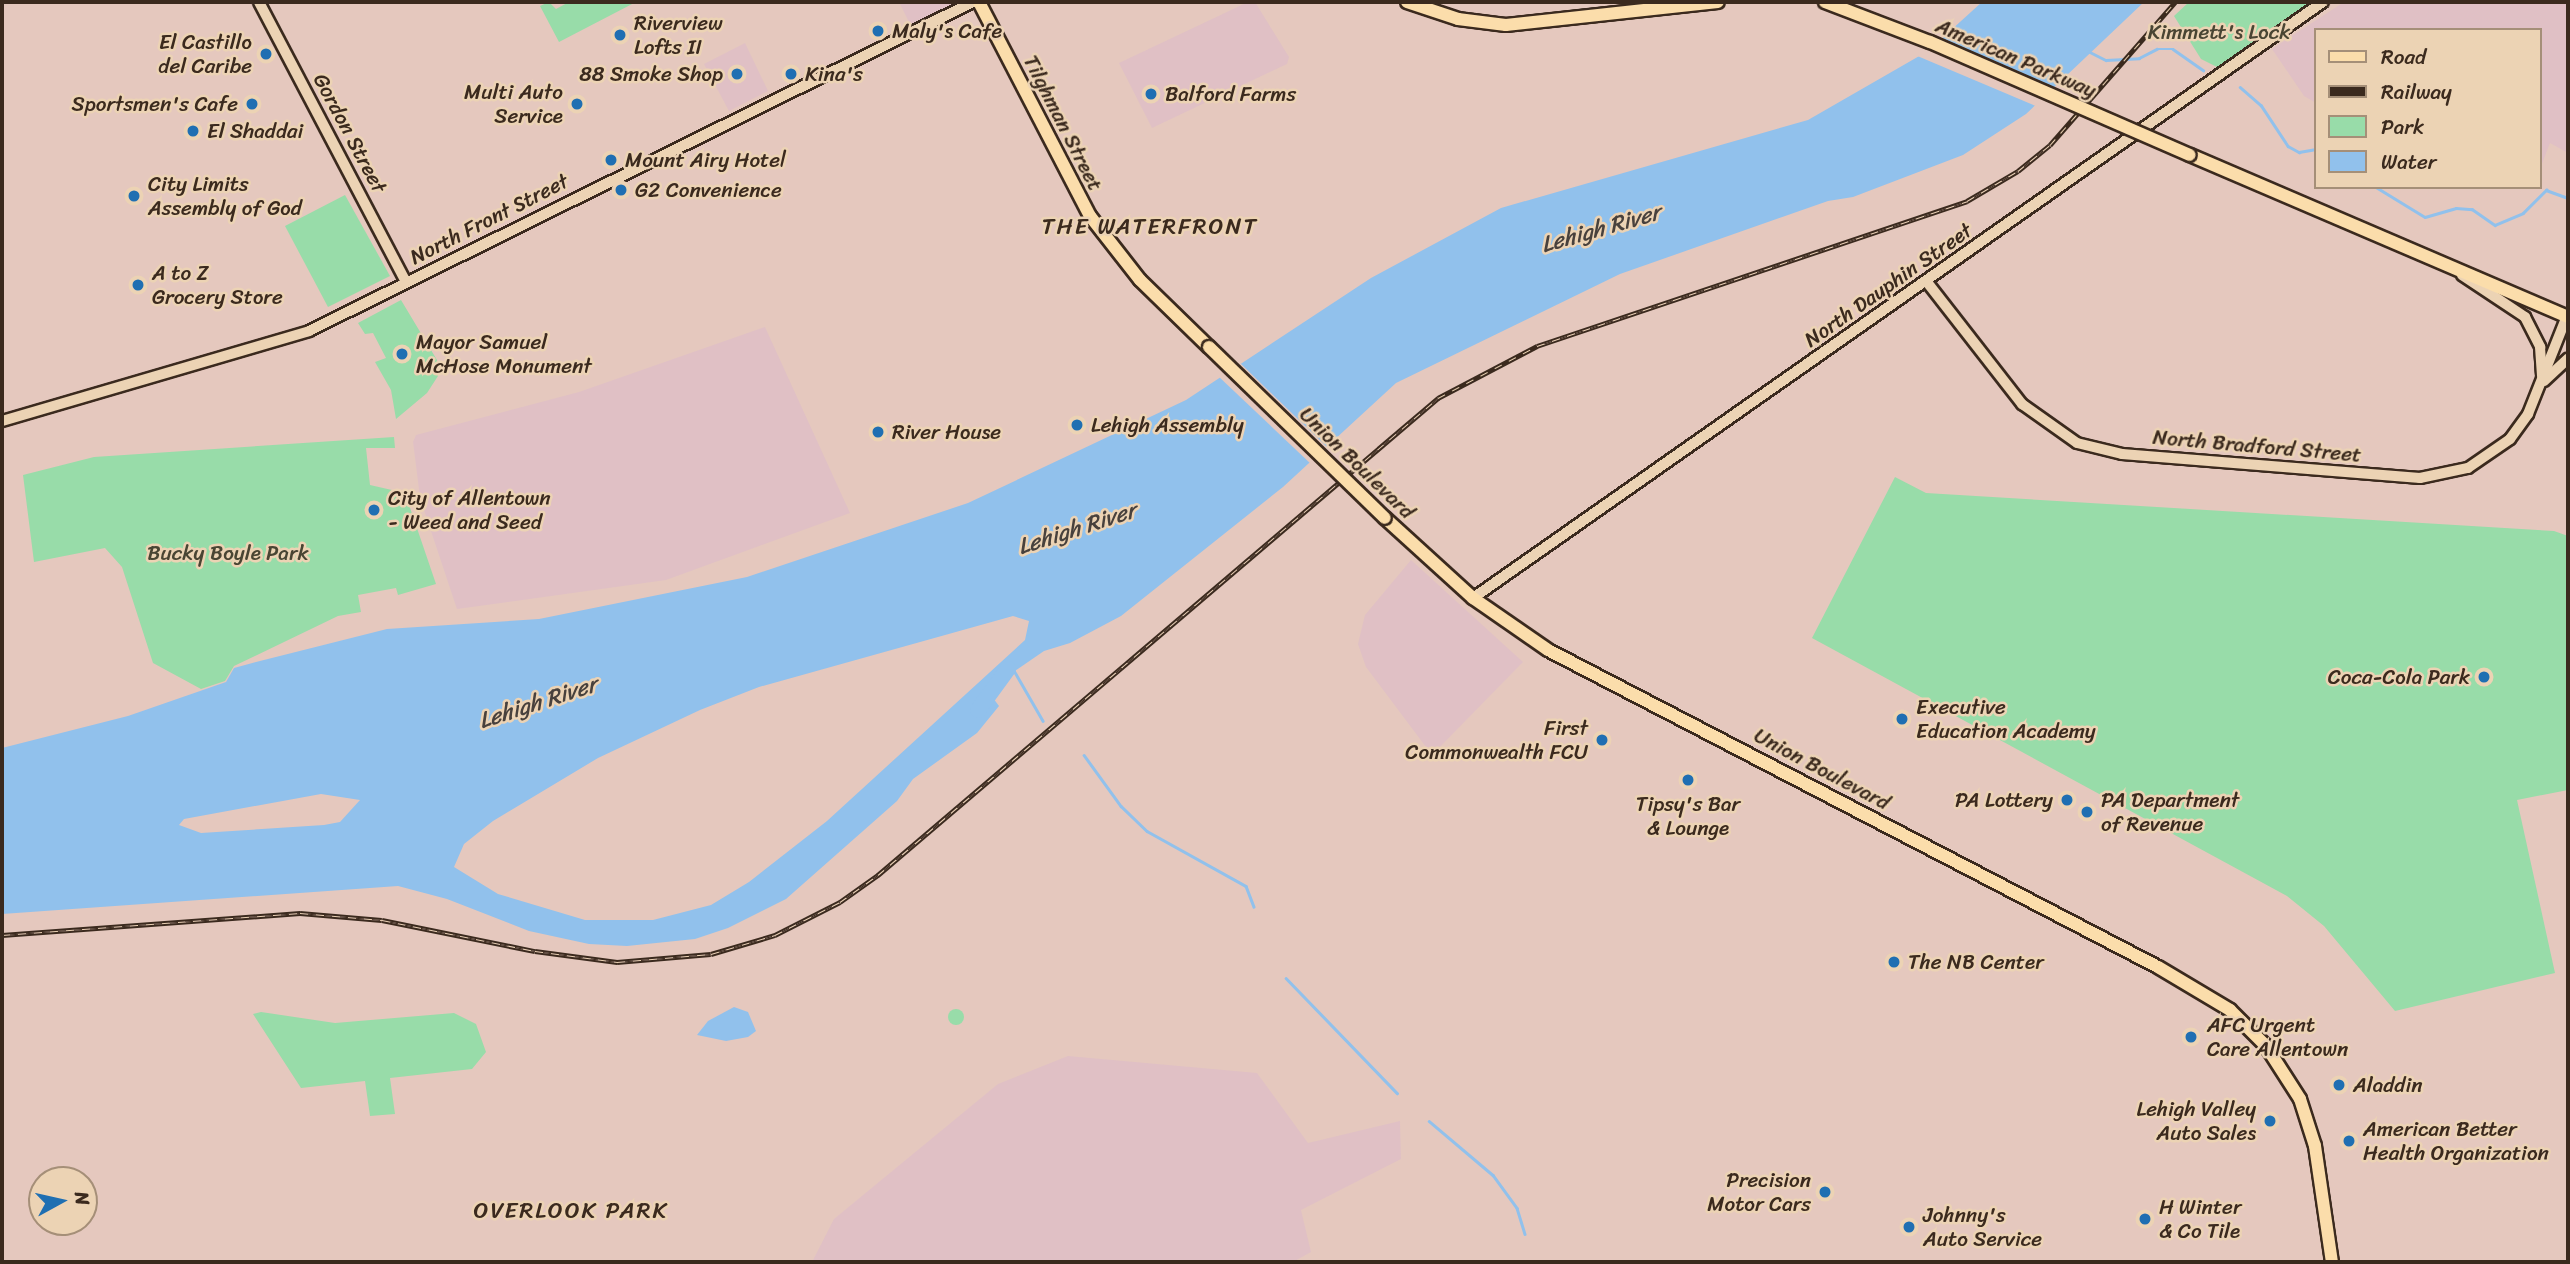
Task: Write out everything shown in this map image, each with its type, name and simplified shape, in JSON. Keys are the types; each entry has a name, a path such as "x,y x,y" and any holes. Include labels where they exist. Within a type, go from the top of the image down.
{"main road":[{"name":"Tilghman Street","path":"979,2 1090,216 1130,269 1209,347"},
{"path":"1407,2 1458,19 1506,24 1718,2"},
{"name":"American Parkway","path":"1825,2 1930,42 2568,316"},
{"name":"Union Boulevard","path":"1209,347 1473,598 1593,674 2158,967 2230,1010 2266,1046 2300,1099 2315,1146 2332,1262"}],"street":[{"name":"Gordon Street","path":"259,2 406,282"},
{"name":"North Front Street","path":"2,421 309,331 973,2"},
{"name":"North Dauphin Street","path":"1473,598 2323,2"},
{"path":"2450,264 2517,309 2532,326 2540,347 2541,384"},
{"name":"North Bradford Street","path":"1927,282 2030,411 2077,443 2122,454 2441,476 2477,464 2503,446 2528,414 2568,316"},
{"path":"2541,384 2568,359"}],"shaded area":[{"path":"899,2 959,2 911,26"},
{"path":"1248,2 1255,2 1289,57 1287,64 1152,128 1119,63"},
{"path":"2344,2 2568,2 2568,153 2550,143 2542,164 2542,28 2314,28 2314,102 2304,96 2272,49"},
{"path":"745,43 768,91 729,111 704,64"},
{"path":"765,327 850,513 666,580 457,609 420,498 413,442 416,435 579,392"},
{"path":"1411,560 1523,662 1432,755 1366,667 1358,644 1365,615"},
{"path":"1068,1056 1257,1073 1308,1143 1400,1121 1401,1159 1301,1210 1311,1252 1293,1262 812,1262 834,1219 998,1084"}],"green space":[{"path":"549,2 556,9 569,2 636,2 559,42 540,6"},
{"name":"Kimmett's Lock","path":"2189,2 2315,2 2219,68 2201,59 2174,16"},
{"path":"345,195 390,276 328,307 285,226"},
{"path":"401,300 437,360 438,376 427,393 396,419 391,390 375,362 386,358 373,333 365,334 358,323"},
{"name":"Bucky Boyle Park","path":"394,437 395,448 366,448 370,485 405,493 436,584 398,595 396,588 358,595 361,612 338,616 234,666 225,681 201,689 153,663 122,567 105,548 34,562 23,475 94,457"},
{"name":"Coca-Cola Park","path":"1895,477 1926,493 2554,531 2568,536 2568,790 2517,800 2555,973 2395,1011 2324,926 2287,896 1812,638"},
{"path":"953,1009 959,1009 964,1017 962,1023 953,1025 948,1020 948,1014"},
{"path":"261,1012 335,1023 454,1013 476,1024 486,1052 472,1069 390,1078 395,1114 370,1116 365,1081 301,1088 253,1014"}],"water":[{"name":"Lehigh River","path":"1982,2 2144,2 2026,114 1963,155 1853,197 1828,201 1620,274 1396,383 1283,487 1121,616 1070,643 1044,651 987,690 999,706 977,733 913,779 897,801 786,899 728,928 695,939 627,946 589,944 529,931 447,899 398,886 2,914 2,748 128,716 226,682 234,668 256,662 387,629 539,619 747,577 968,503 1186,400 1371,278 1501,208 1808,120 1928,51","holes":["1013,616 1029,621 1025,640 827,821 749,882 711,905 653,920 585,920 498,894 454,867 464,844 493,821 598,758 700,710 759,687","321,794 360,800 340,822 324,825 201,833 179,825 184,819"]},
{"path":"734,1007 748,1012 756,1031 748,1037 726,1041 697,1035 708,1021"}],"pier":[{"path":"1938,38 2058,89 2038,107 1915,55"},
{"path":"1238,361 1329,449 1312,465 1217,375"}],"waterway":[{"path":"2088,51 2106,60 2139,58 2157,49 2173,49 2203,70"},
{"path":"2240,87 2261,105 2288,146 2299,152 2314,149"},
{"path":"2379,189 2425,217 2456,208 2472,209 2495,225 2523,213 2546,190 2568,198"},
{"path":"1012,667 1043,721"},
{"path":"978,710 1008,669"},
{"path":"1084,755 1121,806 1147,831 1246,886 1254,907"},
{"path":"1286,978 1397,1093"},
{"path":"1429,1121 1493,1175 1517,1208 1525,1234"}],"railway":[{"path":"2,935 300,913 382,920 535,951 617,962 711,954 775,935 840,902 878,875 1438,398 1537,346 1967,201 2018,171 2050,145 2175,2"}],"place":[{"name":"Maly's Cafe","path":"878,31"},
{"name":"Riverview Lofts II","path":"620,35"},
{"name":"El Castillo del Caribe","path":"266,54"},
{"name":"88 Smoke Shop","path":"737,74"},
{"name":"Kina's","path":"791,74"},
{"name":"Balford Farms","path":"1151,94"},
{"name":"Sportsmen's Cafe","path":"252,104"},
{"name":"Multi Auto Service","path":"577,104"},
{"name":"El Shaddai","path":"193,131"},
{"name":"Mount Airy Hotel","path":"611,160"},
{"name":"G2 Convenience","path":"621,190"},
{"name":"City Limits Assembly of God","path":"134,196"},
{"name":"A to Z Grocery Store","path":"138,285"},
{"name":"Mayor Samuel McHose Monument","path":"402,354"},
{"name":"Lehigh Assembly","path":"1077,425"},
{"name":"River House","path":"878,432"},
{"name":"City of Allentown - Weed and Seed","path":"374,510"},
{"name":"Coca-Cola Park","path":"2484,677"},
{"name":"Executive Education Academy","path":"1902,719"},
{"name":"First Commonwealth FCU","path":"1602,740"},
{"name":"Tipsy's Bar & Lounge","path":"1688,780"},
{"name":"PA Lottery","path":"2067,800"},
{"name":"PA Department of Revenue","path":"2087,812"},
{"name":"The NB Center","path":"1894,962"},
{"name":"AFC Urgent Care Allentown","path":"2191,1037"},
{"name":"Aladdin","path":"2339,1085"},
{"name":"Lehigh Valley Auto Sales","path":"2270,1121"},
{"name":"American Better Health Organization","path":"2349,1141"},
{"name":"Precision Motor Cars","path":"1825,1192"},
{"name":"H Winter & Co Tile","path":"2145,1219"},
{"name":"Johnny's Auto Service","path":"1909,1227"}],"district":[{"name":"THE WATERFRONT","path":"1150,227"},
{"name":"OVERLOOK PARK","path":"571,1211"}]}
